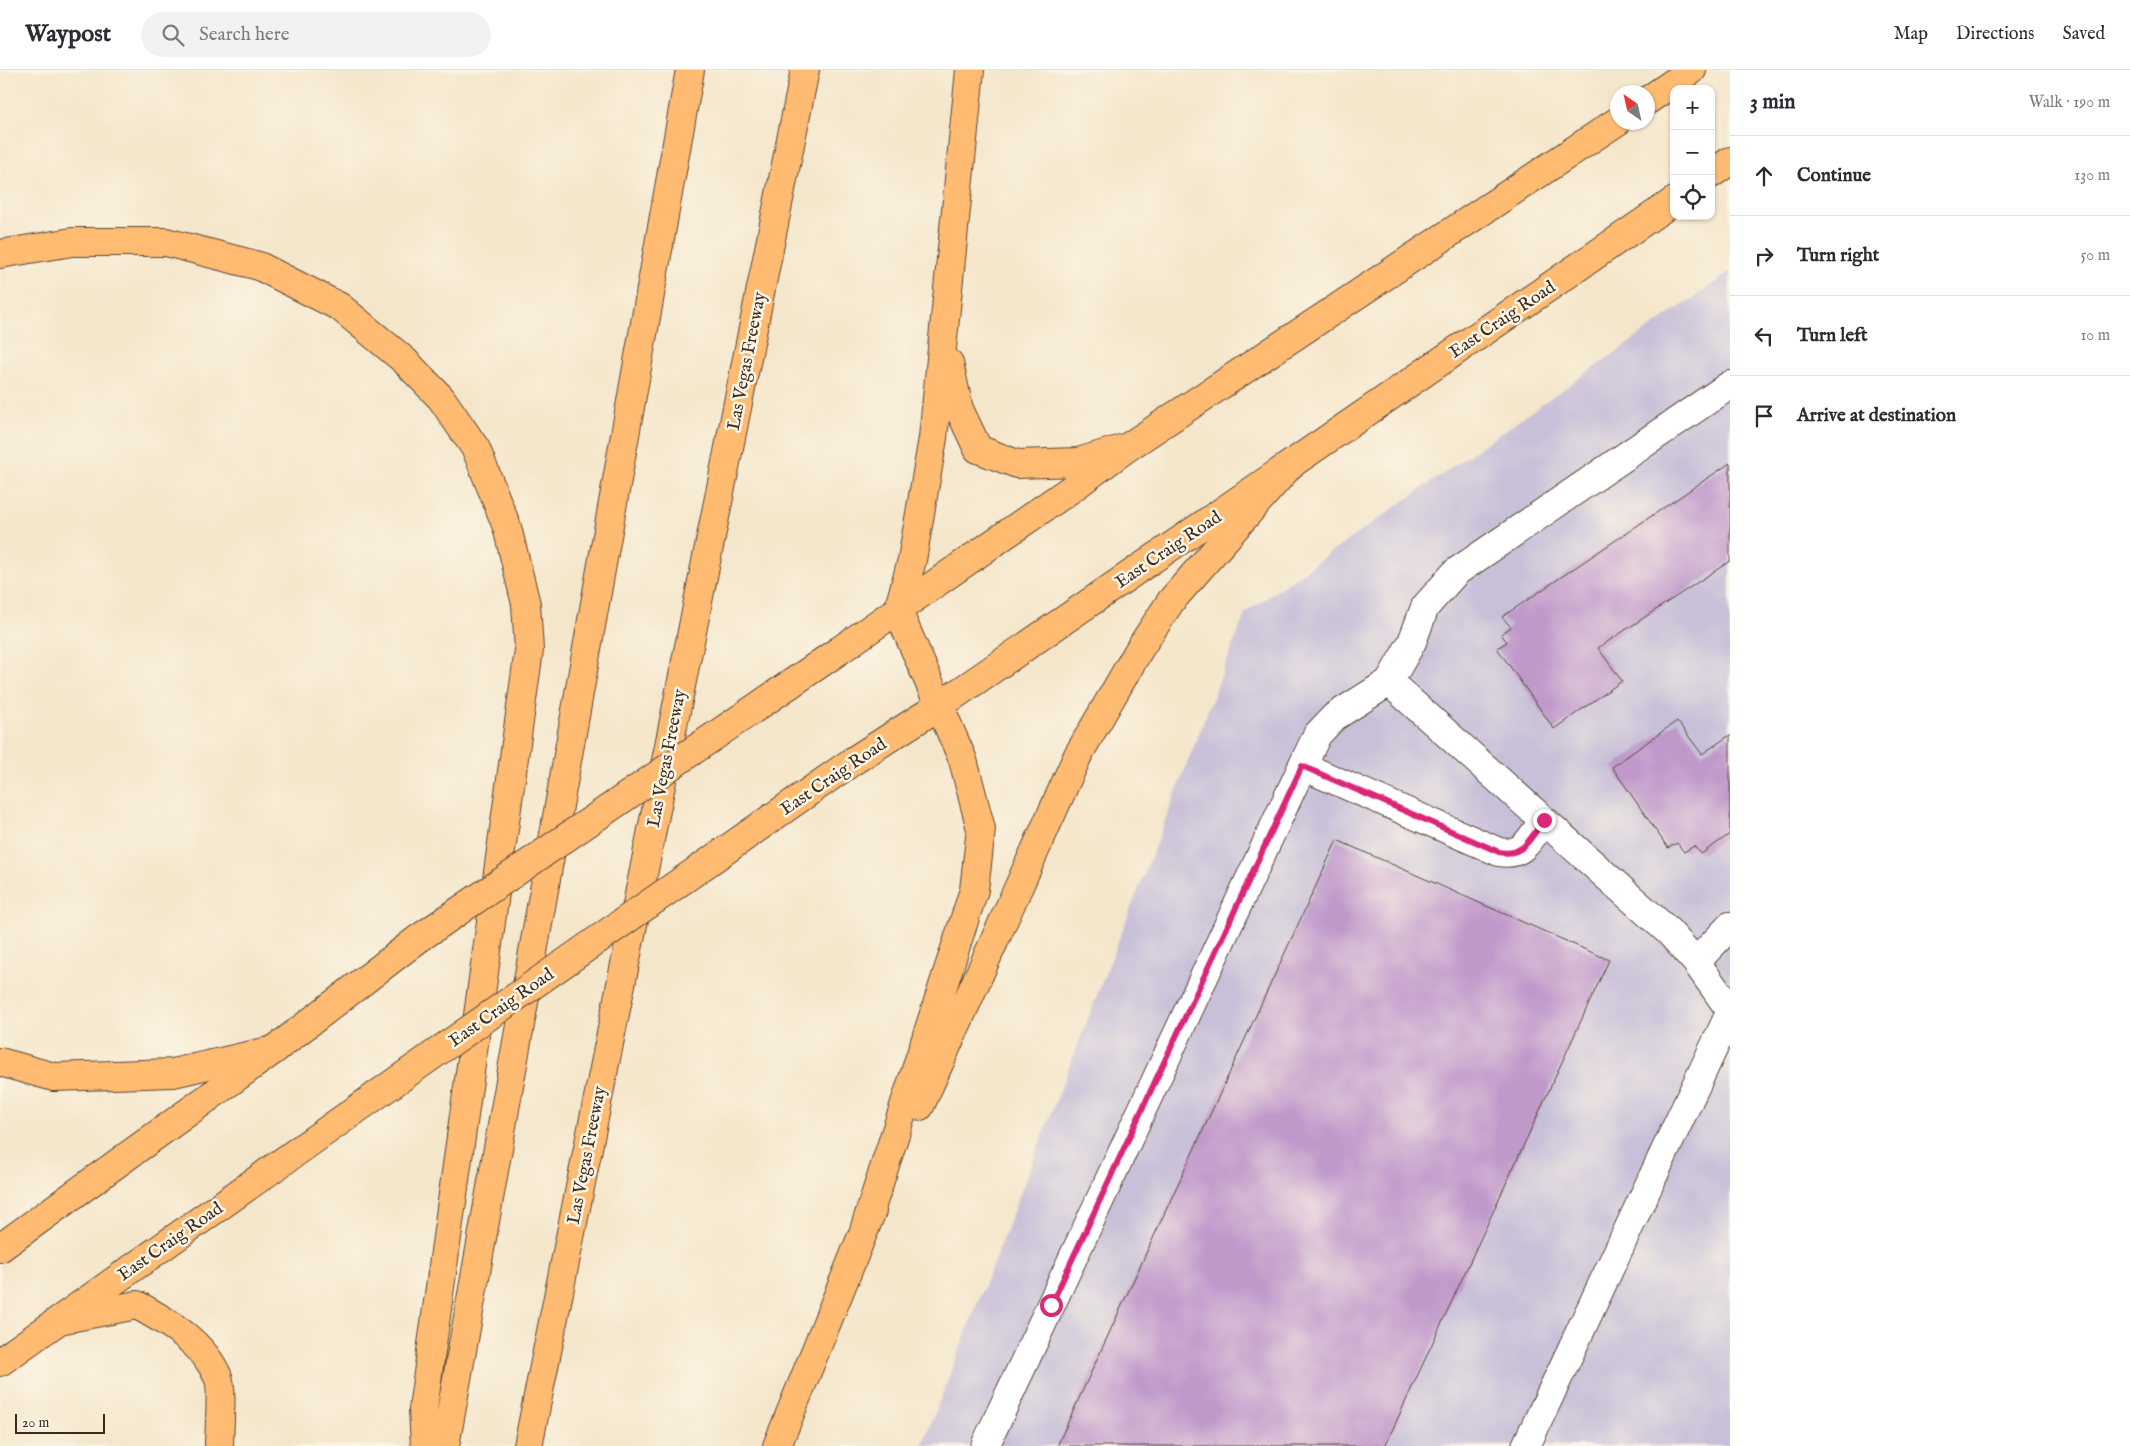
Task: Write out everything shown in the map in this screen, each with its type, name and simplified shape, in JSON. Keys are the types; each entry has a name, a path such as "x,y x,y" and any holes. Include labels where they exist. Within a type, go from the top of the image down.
{"main road":[{"path":"445,1446 690,70"},
{"name":"Las Vegas Freeway","path":"528,1446 805,70"},
{"path":"865,1227 974,890 981,829 963,760 898,611 912,560 933,438 970,70"},
{"path":"1655,95 1692,70"},
{"path":"0,1248 274,1050 418,940 898,611 1071,489 1128,446 1610,126"},
{"path":"1715,171 1730,162"},
{"name":"East Craig Road","path":"0,1362 364,1103 853,761 938,706 1670,204"},
{"path":"0,254 72,242 166,242 259,266 340,307 404,361 441,398 476,449 507,528 526,604 530,650 423,1409 425,1446"},
{"path":"943,337 959,409 978,448 1017,464 1078,462 1128,446"},
{"path":"777,1446 865,1227 1078,755 1140,648 1171,602 1290,465"},
{"path":"0,1062 54,1077 174,1073 274,1050"},
{"path":"59,1320 137,1304 176,1326 201,1351 219,1378 219,1446"}],"lane":[{"path":"985,1446 1317,735 1334,716 1389,682 1412,642 1426,607 1456,572 1730,385"},
{"path":"1389,682 1669,932 1696,962 1730,1012 1526,1446"},
{"path":"1302,766 1499,852 1509,854 1520,852 1544,820"},
{"path":"1696,962 1730,926"}],"shaded area":[{"path":"1730,272 1730,1446 922,1446 1246,612"}],"building":[{"path":"1730,463 1730,561 1598,648 1622,681 1554,729 1497,648 1507,642 1501,634 1511,627 1502,617"},
{"path":"1677,721 1702,754 1730,735 1730,834 1701,854 1694,846 1684,852 1677,843 1668,848 1612,767"},
{"path":"1337,840 1609,960 1385,1446 1057,1446"}],"route":[{"path":"1051,1305 1302,766 1499,852 1509,854 1520,852 1544,820"}]}
